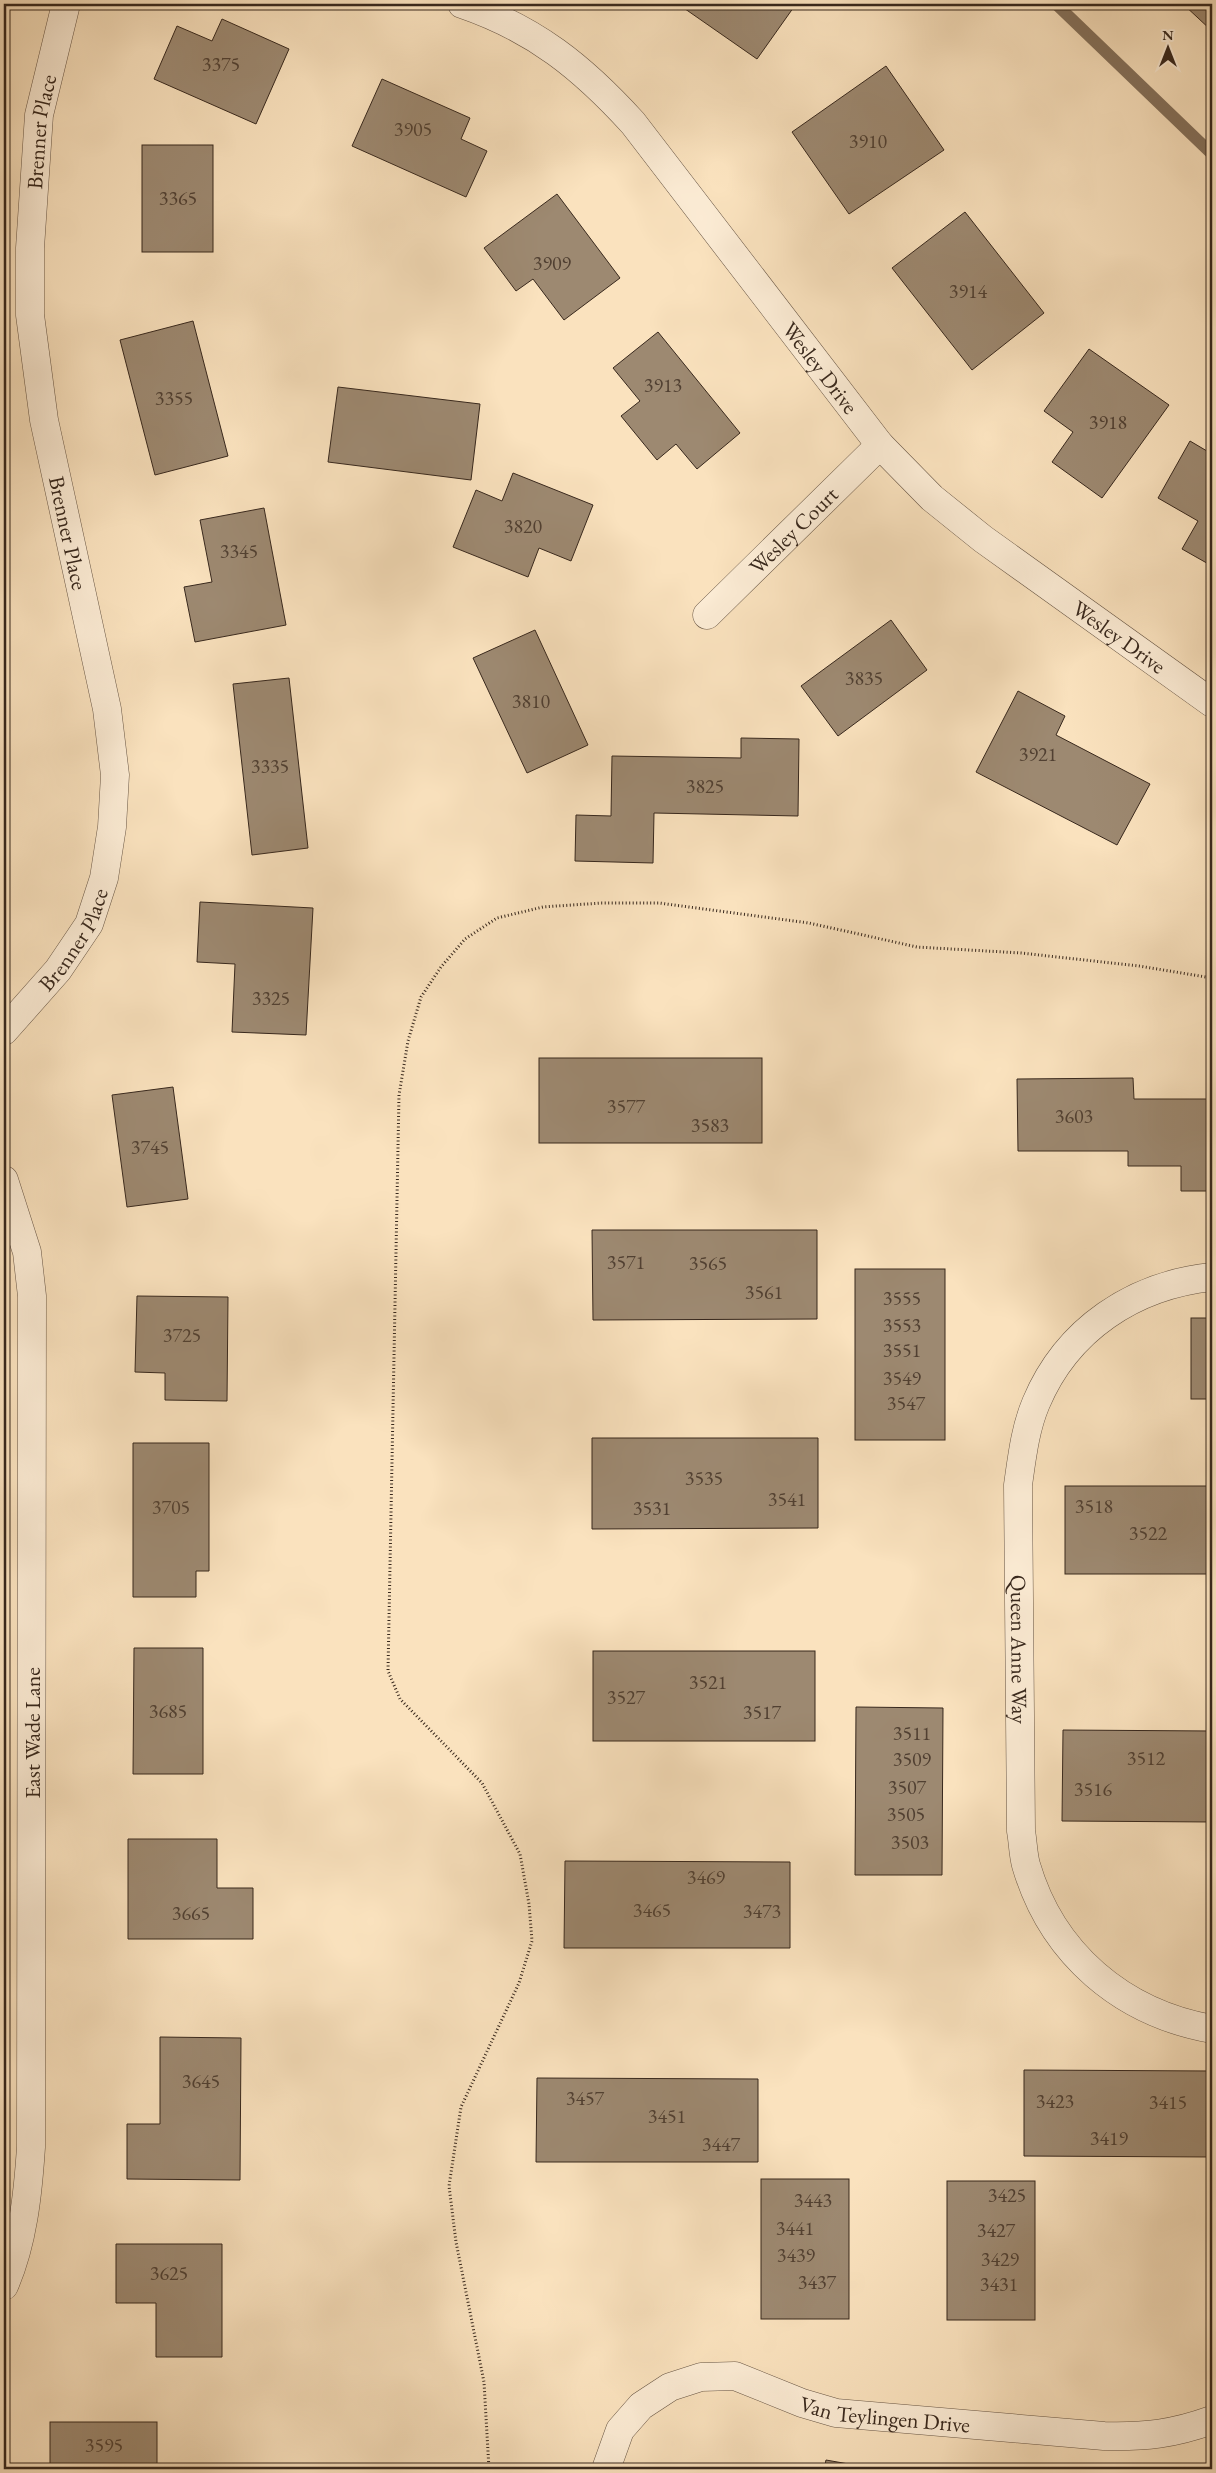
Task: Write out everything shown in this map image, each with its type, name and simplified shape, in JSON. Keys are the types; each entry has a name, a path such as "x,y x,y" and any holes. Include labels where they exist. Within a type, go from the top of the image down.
{"street":[{"name":"Brenner Place","path":"4,1031 58,970 88,924 104,878 112,827 115,775 107,709 44,420 30,314 30,248 40,115 66,4"},
{"name":"Wesley Drive","path":"462,4 524,31 563,56 598,85 633,123 880,446 932,498 983,539 1212,702"},
{"name":"Wesley Court","path":"707,614 880,446"},
{"name":"East Wade Lane","path":"4,1180 27,1252 32,1296 32,1525 31,2147 28,2190 19,2237 4,2286"},
{"name":"Queen Anne Way","path":"1212,1277 1183,1280 1138,1296 1080,1335 1055,1367 1036,1404 1024,1441 1018,1485 1021,1831 1029,1872 1038,1898 1061,1938 1082,1964 1112,1988 1151,2012 1192,2025 1212,2029"},
{"name":"Van Teylingen Drive","path":"606,2469 620,2430 641,2406 670,2388 701,2377 735,2376 802,2403 836,2413 1104,2436 1143,2437 1188,2428 1212,2420"}],"path":[{"path":"489,2469 484,2382 456,2242 449,2186 461,2106 519,1983 532,1941 529,1904 520,1854 503,1820 482,1783 400,1699 388,1672 399,1095 408,1041 420,997 441,967 465,939 497,918 543,907 601,903 659,903 809,923 917,947 1030,954 1140,966 1212,978"}],"building":[{"path":"678,4 796,4 757,59"},
{"path":"1183,4 1212,4 1212,31"},
{"path":"222,19 289,49 256,124 154,79 177,26 212,41"},
{"path":"886,66 944,150 849,214 792,132"},
{"path":"382,79 470,118 461,139 487,151 466,197 352,146"},
{"path":"142,145 213,145 213,252 142,252"},
{"path":"557,194 620,278 564,320 533,279 516,291 484,248"},
{"path":"965,212 1044,313 972,370 892,268"},
{"path":"193,321 228,456 155,475 120,340"},
{"path":"658,332 740,433 697,469 676,444 657,460 621,416 640,401 613,368"},
{"path":"1089,349 1169,405 1102,498 1052,462 1073,432 1044,411"},
{"path":"338,387 480,404 471,480 328,462"},
{"path":"1190,441 1212,454 1212,566 1182,549 1198,521 1158,498"},
{"path":"513,473 593,505 571,561 539,548 528,577 453,547 476,490 502,501"},
{"path":"264,508 286,625 195,642 184,587 212,582 200,520"},
{"path":"891,620 927,670 838,736 801,686"},
{"path":"535,630 588,745 527,773 473,658"},
{"path":"289,678 308,848 252,855 233,684"},
{"path":"1018,691 1065,716 1056,735 1150,784 1117,845 976,772"},
{"path":"741,738 799,739 798,816 654,813 653,863 575,861 576,815 611,816 612,756 741,758"},
{"path":"200,902 313,908 306,1035 232,1032 235,964 197,962"},
{"path":"539,1058 762,1058 762,1143 539,1143"},
{"path":"1133,1078 1134,1099 1212,1099 1212,1191 1181,1191 1181,1166 1128,1166 1128,1151 1018,1151 1017,1079"},
{"path":"173,1087 188,1199 127,1207 112,1095"},
{"path":"592,1230 817,1230 817,1319 593,1320"},
{"path":"855,1269 945,1269 945,1440 855,1440"},
{"path":"137,1296 228,1297 227,1401 165,1400 165,1373 135,1372"},
{"path":"1191,1318 1212,1318 1212,1399 1191,1399"},
{"path":"592,1438 818,1438 818,1528 592,1529"},
{"path":"133,1443 209,1443 209,1571 196,1571 196,1597 133,1597"},
{"path":"1065,1486 1212,1486 1212,1574 1065,1574"},
{"path":"134,1648 203,1648 203,1774 133,1774"},
{"path":"593,1651 815,1651 815,1741 593,1741"},
{"path":"856,1707 943,1708 942,1875 855,1875"},
{"path":"1063,1730 1212,1731 1212,1822 1062,1821"},
{"path":"128,1839 217,1839 217,1888 253,1888 253,1939 128,1939"},
{"path":"565,1861 790,1862 790,1948 564,1948"},
{"path":"1212,1916 1212,1979 1211,1979"},
{"path":"160,2037 241,2038 240,2180 127,2179 127,2124 160,2124"},
{"path":"1024,2070 1212,2071 1212,2157 1024,2156"},
{"path":"537,2078 758,2079 758,2162 536,2162"},
{"path":"761,2179 849,2179 849,2319 761,2319"},
{"path":"947,2181 1035,2181 1035,2320 947,2320"},
{"path":"116,2244 222,2244 222,2357 156,2357 156,2303 116,2303"},
{"path":"50,2422 157,2422 157,2469 50,2469"},
{"path":"826,2460 877,2469 824,2469"}],"waterway":[{"path":"1056,4 1212,154"}]}
